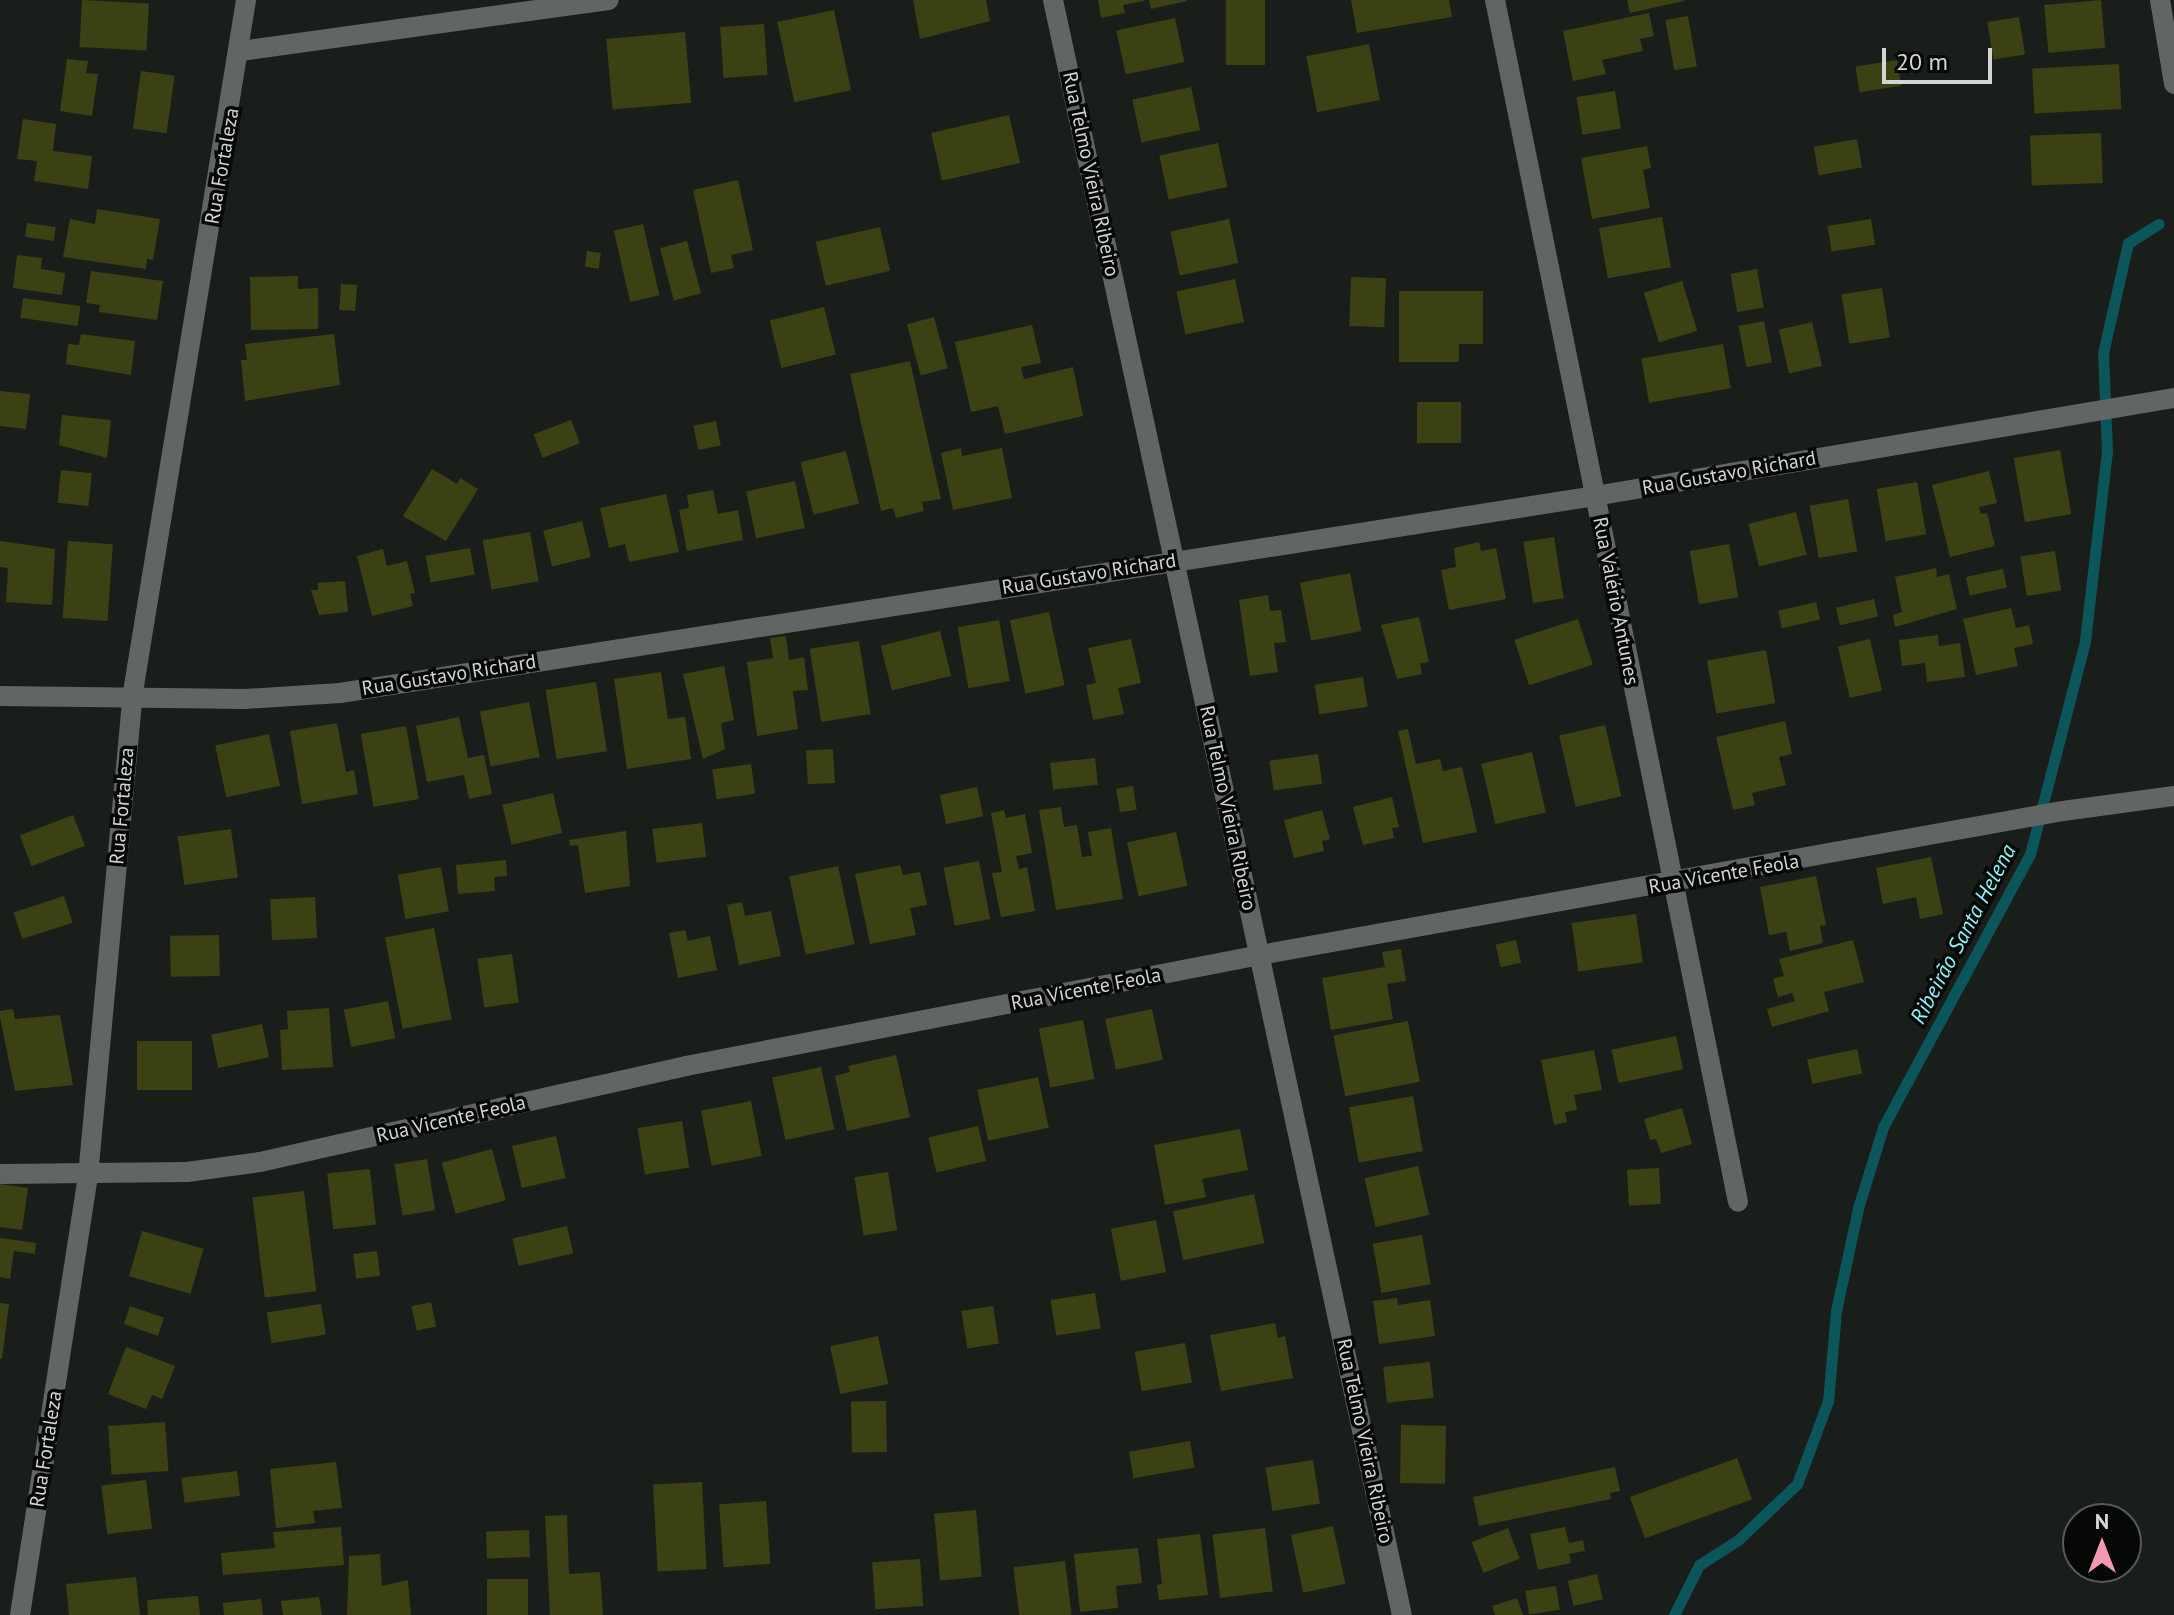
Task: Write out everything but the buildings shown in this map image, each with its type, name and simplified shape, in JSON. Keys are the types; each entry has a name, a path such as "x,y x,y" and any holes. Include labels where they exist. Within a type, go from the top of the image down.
{"street":[{"name":"Rua Fortaleza","path":"20,1615 88,1176 132,698 241,51 246,0"},
{"path":"241,51 608,0"},
{"name":"Rua Telmo Vieira Ribeiro","path":"1053,0 1402,1615"},
{"name":"Rua Valério Antunes","path":"1495,0 1738,1202"},
{"path":"2160,0 2174,84"},
{"name":"Rua Gustavo Richard","path":"0,696 132,698 340,693 1595,496 2174,398"},
{"name":"Rua Vicente Feola","path":"0,1174 88,1176 260,1162 686,1066 1260,955 1674,883 2016,819 2174,796"}],"waterway":[{"name":"Ribeirão Santa Helena","path":"1674,1615 1699,1565 1738,1540 1797,1484 1828,1401 1836,1311 1858,1208 1883,1127 2030,854 2085,641 2107,451 2103,353 2128,243 2159,224"}]}
